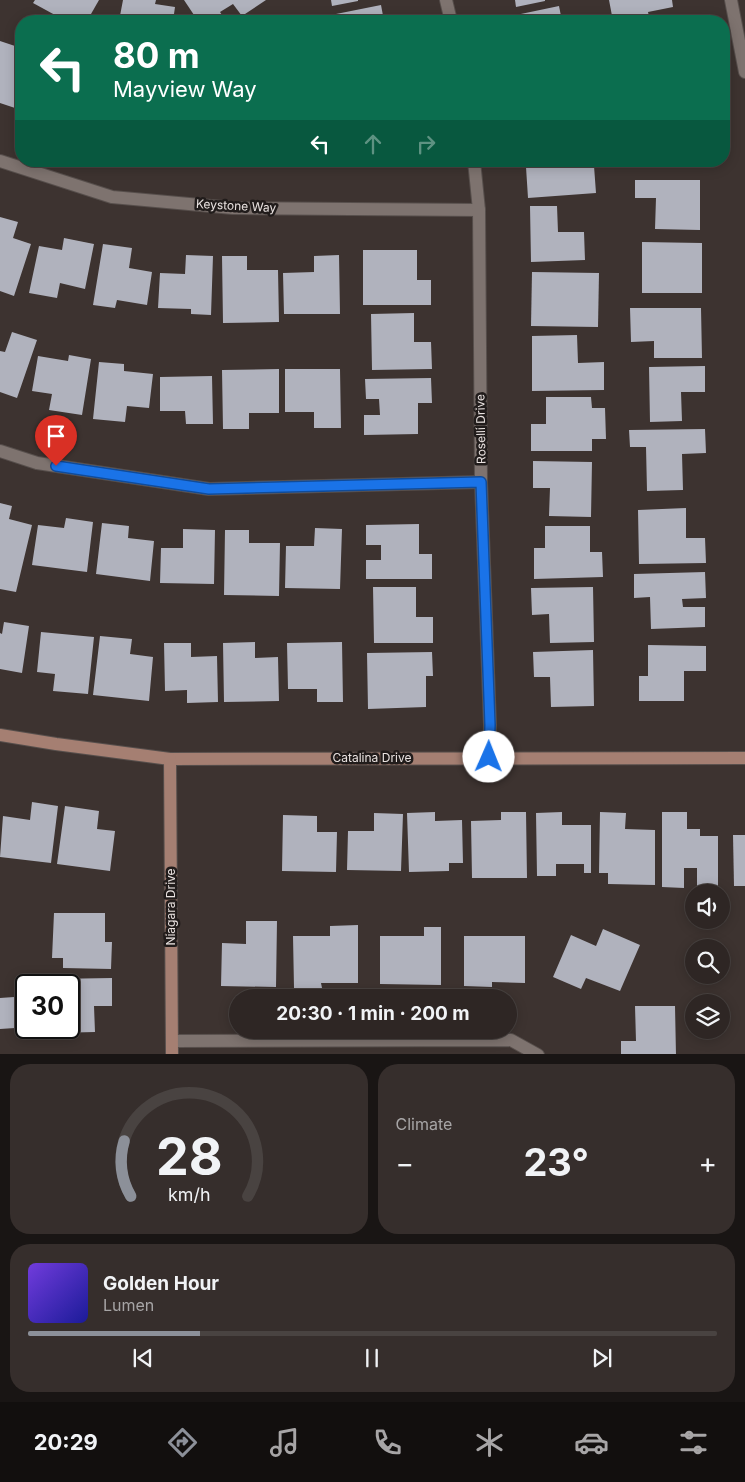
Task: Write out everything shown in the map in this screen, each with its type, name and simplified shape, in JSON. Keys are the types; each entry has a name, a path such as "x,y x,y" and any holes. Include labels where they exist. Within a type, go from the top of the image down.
{"street":[{"path":"446,0 450,15"},
{"path":"737,6 745,72"},
{"name":"Keystone Way","path":"0,161 15,166"},
{"name":"Keystone Way","path":"19,167 112,197 233,208 479,210"},
{"name":"Roselli Drive","path":"475,167 479,210 481,482 490,725 489,757"},
{"path":"0,451 36,463 209,489 481,482"},
{"name":"Catalina Drive","path":"0,735 170,759 745,758"},
{"name":"Niagara Drive","path":"170,759 172,1054"},
{"path":"172,1041 511,1040 538,1054"}],"building":[{"path":"35,0 99,0 90,15 55,15 33,3"},
{"path":"123,0 156,0 155,4 175,7 174,15 120,15"},
{"path":"184,0 266,0 244,15 241,15 233,4 220,12 222,15 194,15"},
{"path":"331,0 358,0 358,1 332,6"},
{"path":"515,0 545,0 545,1 516,7"},
{"path":"609,0 672,0 673,7 648,12 649,15 612,15"},
{"path":"381,5 383,15 336,15"},
{"path":"559,6 561,15 516,15"},
{"path":"0,41 15,46 15,108 0,103"},
{"path":"526,167 594,167 596,193 528,198"},
{"path":"635,180 700,180 700,230 655,229 656,198 635,198"},
{"path":"530,206 557,206 558,232 584,232 585,260 531,262"},
{"path":"0,217 18,222 13,238 31,244 14,296 0,291"},
{"path":"64,238 94,244 85,289 60,283 57,298 29,293 39,246 62,250"},
{"path":"642,242 702,243 702,293 642,293"},
{"path":"103,244 132,248 129,268 152,272 147,305 117,300 115,308 93,305"},
{"path":"363,250 417,250 417,280 431,280 431,305 363,305"},
{"path":"186,255 213,256 211,315 191,314 191,309 158,308 160,273 185,274"},
{"path":"339,255 340,314 284,314 283,273 314,272 314,256"},
{"path":"222,256 247,256 247,270 278,270 279,322 223,323"},
{"path":"532,272 599,273 598,327 531,326"},
{"path":"630,308 701,308 702,358 654,358 654,341 631,342"},
{"path":"414,313 414,342 431,342 432,369 372,370 371,314"},
{"path":"12,332 37,340 17,398 0,392 0,351 5,352"},
{"path":"577,335 578,363 604,362 604,390 532,391 532,336"},
{"path":"69,355 91,359 82,415 49,410 52,394 32,391 38,356 68,361"},
{"path":"99,362 124,364 124,371 153,374 149,408 127,406 125,422 93,419"},
{"path":"705,366 705,392 681,392 682,421 650,422 649,367"},
{"path":"279,369 279,413 249,413 249,429 223,429 222,370"},
{"path":"285,369 340,369 341,428 314,428 314,412 285,412"},
{"path":"212,376 213,424 186,424 185,411 160,411 160,377"},
{"path":"431,378 432,403 418,403 418,434 364,435 364,415 380,415 379,399 366,399 365,379"},
{"path":"546,397 591,397 592,408 605,408 606,439 592,439 592,451 531,451 531,424 546,424"},
{"path":"705,429 706,453 682,454 683,490 647,491 646,447 630,447 629,430"},
{"path":"533,461 592,462 591,517 549,516 550,488 533,488"},
{"path":"0,503 12,506 9,519 32,525 16,592 0,589"},
{"path":"686,508 686,538 705,538 706,563 639,564 638,510"},
{"path":"66,518 93,522 87,572 32,565 38,525 64,528"},
{"path":"102,523 129,526 128,538 154,541 150,581 96,574"},
{"path":"419,524 419,554 432,554 432,579 366,579 366,560 381,560 381,545 366,545 366,525"},
{"path":"545,526 590,526 590,552 602,552 603,577 534,579 534,548 545,548"},
{"path":"315,528 342,529 340,589 285,588 286,546 314,546"},
{"path":"183,529 215,530 214,584 160,583 161,548 183,548"},
{"path":"225,530 249,530 249,543 280,543 279,596 224,595"},
{"path":"705,572 706,598 682,599 683,607 705,607 705,627 651,629 650,597 634,598 634,574"},
{"path":"373,587 416,587 416,617 433,617 433,643 374,643"},
{"path":"593,587 594,642 550,643 549,614 532,615 531,588"},
{"path":"4,622 29,626 22,673 0,669 0,633 2,634"},
{"path":"41,632 94,637 88,694 53,691 55,674 37,672"},
{"path":"100,636 132,639 130,654 153,657 149,701 93,695"},
{"path":"255,642 255,658 278,657 279,701 224,702 223,643"},
{"path":"342,642 343,702 317,702 317,689 288,689 287,643"},
{"path":"164,643 191,643 191,657 217,656 218,702 187,703 187,690 165,691"},
{"path":"648,645 706,646 706,671 684,671 684,701 639,701 639,676 648,676"},
{"path":"593,650 594,706 551,707 550,677 534,677 533,652"},
{"path":"432,652 433,676 426,676 426,707 368,709 367,653"},
{"path":"32,802 58,806 51,863 0,857 3,816 30,820"},
{"path":"65,806 99,811 97,829 115,831 110,871 57,864"},
{"path":"435,812 435,821 462,820 463,863 449,863 449,871 409,872 407,813"},
{"path":"501,812 526,812 527,878 472,878 471,821 501,820"},
{"path":"562,812 562,825 591,825 591,873 584,873 584,864 556,864 556,876 537,876 536,813"},
{"path":"600,812 626,813 625,829 655,830 655,885 608,884 608,873 599,873"},
{"path":"662,812 687,812 687,829 700,829 700,836 718,836 718,884 697,884 697,868 684,868 684,888 662,887"},
{"path":"374,813 403,814 401,871 347,870 348,831 374,831"},
{"path":"283,815 317,816 317,832 337,832 336,872 282,871"},
{"path":"733,835 745,835 745,886 734,886"},
{"path":"54,913 105,913 105,942 112,942 111,969 63,968 63,958 52,958"},
{"path":"246,921 277,921 276,987 221,986 222,943 246,944"},
{"path":"358,925 358,983 321,983 322,988 294,988 293,936 330,936 330,926"},
{"path":"424,927 441,927 441,985 380,984 380,936 424,936"},
{"path":"603,929 640,945 620,991 586,978 581,989 553,977 571,935 596,946"},
{"path":"464,936 525,936 525,983 492,982 492,987 464,986"},
{"path":"112,978 112,1006 94,1006 95,1032 80,1032 80,979"},
{"path":"14,997 15,1028 0,1029 0,998"},
{"path":"635,1006 675,1006 676,1054 621,1054 621,1041 636,1041"}],"route":[{"path":"56,466 209,489 481,482 490,725 489,757"}]}
